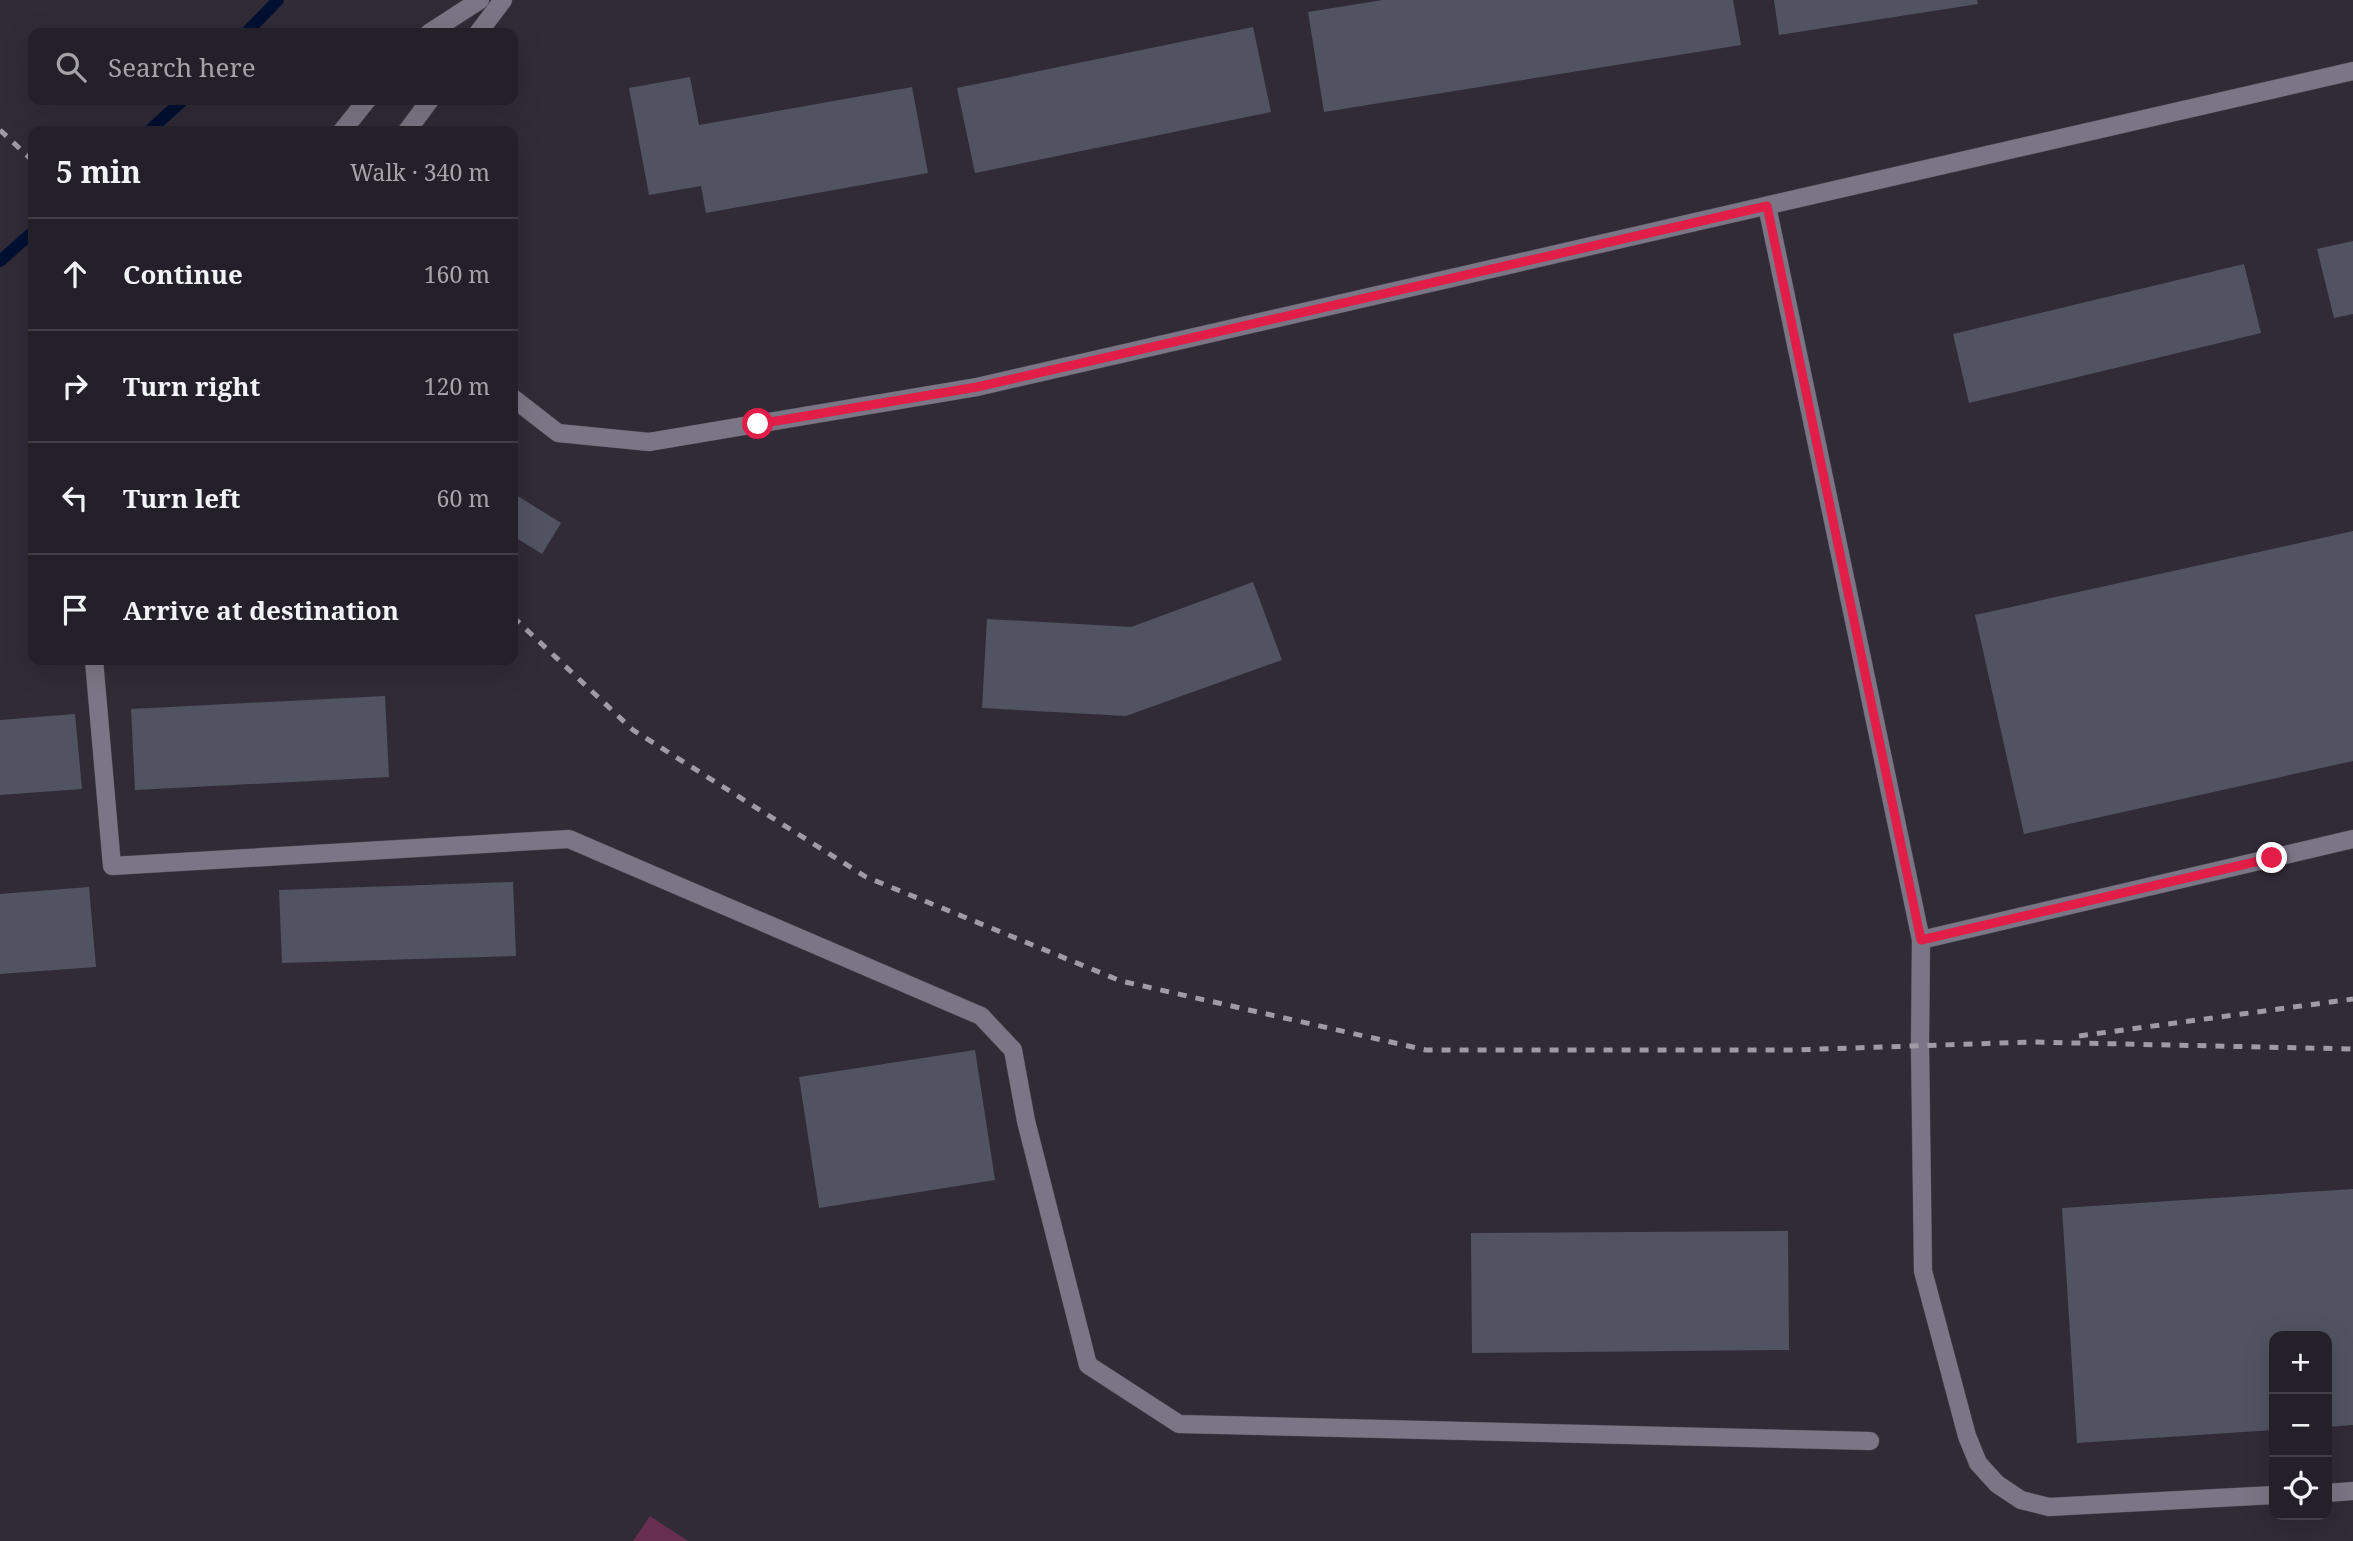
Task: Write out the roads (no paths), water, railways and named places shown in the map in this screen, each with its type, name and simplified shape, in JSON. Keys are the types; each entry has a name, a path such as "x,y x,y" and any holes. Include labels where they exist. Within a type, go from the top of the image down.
{"street":[{"path":"437,28 480,0"},
{"path":"482,28 503,0"},
{"path":"518,402 558,433 649,442 977,387 2353,71"},
{"path":"346,126 363,105"},
{"path":"411,126 426,105"},
{"path":"1767,206 1921,940 1923,1271 1967,1436 1978,1463 1997,1485 2021,1500 2049,1507 2269,1495"},
{"path":"94,665 112,866 569,838 981,1016 1013,1050 1026,1121 1088,1365 1179,1424 1870,1440"},
{"path":"1921,940 2353,839"},
{"path":"2332,1493 2353,1491"}],"waterway":[{"path":"251,28 278,0"},
{"path":"154,126 178,105"},
{"path":"0,261 28,236"}],"railway":[{"path":"0,130 28,156"},
{"path":"518,622 633,730 866,877 1121,981 1426,1050 1793,1050 2031,1042 2353,1049"},
{"path":"2079,1036 2353,999"}]}
